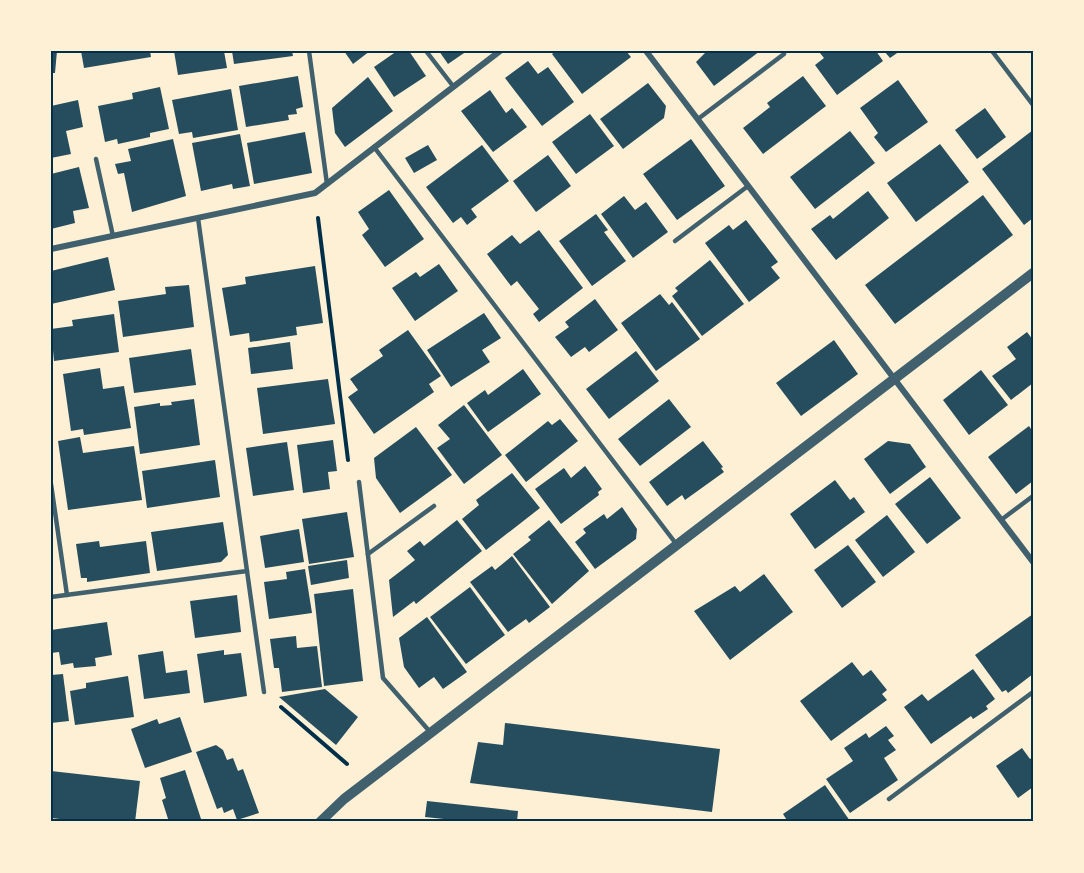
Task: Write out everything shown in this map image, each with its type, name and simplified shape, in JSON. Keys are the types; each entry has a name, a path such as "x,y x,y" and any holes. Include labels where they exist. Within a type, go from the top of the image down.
{"street":[{"path":"51,249 315,193 500,51"},
{"path":"646,51 1033,562"},
{"path":"320,822 344,799 1033,273"}],"lane":[{"path":"309,51 327,184"},
{"path":"426,51 453,86"},
{"path":"992,51 1033,105"},
{"path":"698,119 784,54"},
{"path":"374,147 677,545"},
{"path":"96,159 113,236"},
{"path":"675,240 748,186"},
{"path":"198,218 264,692"},
{"path":"358,482 383,678 431,733"},
{"path":"51,484 67,595"},
{"path":"1001,520 1033,496"},
{"path":"368,554 434,506"},
{"path":"51,597 247,571"},
{"path":"889,799 1033,692"}],"path":[{"path":"315,193 349,470 358,482"},
{"path":"264,692 348,765"}],"building":[{"path":"51,51 57,51 55,73 51,73"},
{"path":"81,51 150,51 151,57 84,68"},
{"path":"174,51 224,51 227,68 178,75"},
{"path":"232,51 292,51 293,56 234,64"},
{"path":"344,51 370,51 353,64"},
{"path":"397,51 409,51 426,76 394,97 374,67"},
{"path":"439,51 467,51 448,64"},
{"path":"556,51 626,51 631,57 582,94 552,54"},
{"path":"707,51 760,51 714,86 696,62"},
{"path":"822,51 876,51 883,61 837,95 815,65 824,58 820,53"},
{"path":"884,51 900,51 890,58"},
{"path":"528,61 538,74 548,67 574,102 542,126 505,78"},
{"path":"298,76 303,107 296,109 297,114 288,115 289,120 246,127 239,86"},
{"path":"803,76 826,106 763,154 743,128 770,107 767,103"},
{"path":"368,77 393,111 345,147 335,133 332,108"},
{"path":"898,80 928,122 886,152 874,137 878,133 860,108"},
{"path":"648,83 666,106 664,118 623,149 600,119"},
{"path":"160,87 169,129 150,133 150,137 118,144 117,139 105,142 98,106 133,99 132,93"},
{"path":"231,89 238,130 193,138 192,132 179,134 172,100"},
{"path":"490,90 506,113 512,108 527,127 493,152 461,111"},
{"path":"78,100 83,127 66,131 71,154 51,158 51,106"},
{"path":"985,108 1006,137 977,159 955,130"},
{"path":"590,114 614,146 576,174 552,142"},
{"path":"1033,130 1033,218 1024,225 982,169"},
{"path":"850,131 875,163 815,209 790,177"},
{"path":"305,132 312,173 254,184 247,143"},
{"path":"240,134 250,186 233,189 232,184 201,191 192,143"},
{"path":"173,139 186,196 132,212 124,173 118,174 115,164 131,161 128,149"},
{"path":"691,139 725,186 677,220 643,174"},
{"path":"940,144 969,182 916,222 887,183"},
{"path":"428,145 437,160 414,173 405,158"},
{"path":"482,145 509,181 471,209 477,217 467,225 461,217 453,223 426,187"},
{"path":"548,155 571,186 536,212 513,181"},
{"path":"79,167 89,208 73,211 75,223 51,229 51,174"},
{"path":"389,190 424,239 385,267 362,235 369,229 358,212"},
{"path":"868,191 889,218 836,260 811,229 830,215 833,219"},
{"path":"983,195 1013,235 895,324 865,285"},
{"path":"624,196 635,210 646,202 668,232 633,258 601,214"},
{"path":"596,214 608,230 604,232 626,261 592,286 559,241"},
{"path":"746,220 778,262 771,267 780,278 749,302 705,243 729,225 733,230"},
{"path":"539,230 583,288 539,322 533,314 539,309 517,281 511,286 487,254 512,235 520,244"},
{"path":"108,257 115,290 51,304 51,271"},
{"path":"710,260 744,304 702,336 672,296 678,291 675,288"},
{"path":"439,264 458,291 415,321 392,288 416,272 420,277"},
{"path":"315,266 323,323 296,327 297,335 250,342 249,333 230,336 222,288 246,284 245,277"},
{"path":"189,285 194,327 123,337 118,301 166,294 165,287"},
{"path":"660,294 669,305 672,302 700,339 656,371 621,323"},
{"path":"595,299 618,330 589,352 585,347 571,357 555,337 569,327 565,322"},
{"path":"484,313 501,338 482,350 490,362 451,387 427,350"},
{"path":"114,314 119,352 54,361 51,329 73,326 72,320"},
{"path":"408,330 441,376 429,384 434,392 374,434 348,397 358,390 350,379 383,356 379,350"},
{"path":"1027,332 1033,340 1033,383 1011,400 992,376 1016,359 1007,347"},
{"path":"834,340 858,374 801,416 776,383"},
{"path":"290,342 293,369 251,374 248,348"},
{"path":"191,349 196,385 134,393 129,358"},
{"path":"636,351 659,381 609,419 586,389"},
{"path":"100,368 103,389 124,386 131,428 84,435 83,429 71,431 63,374"},
{"path":"523,369 541,394 488,432 467,403 485,390 488,395"},
{"path":"981,370 1008,405 969,435 943,400"},
{"path":"328,379 335,424 263,434 257,388"},
{"path":"194,399 200,445 140,454 134,407 160,403 160,406 172,405 171,402"},
{"path":"669,399 691,427 640,466 618,439"},
{"path":"464,405 502,455 464,484 437,448 450,439 438,425"},
{"path":"560,419 578,441 526,482 505,455 548,421 552,425"},
{"path":"1029,426 1033,432 1033,481 1016,494 988,457"},
{"path":"416,427 452,475 400,513 376,478 374,458"},
{"path":"80,437 83,453 134,446 142,500 68,510 58,441"},
{"path":"333,440 337,471 328,472 330,489 303,493 297,445"},
{"path":"703,441 723,467 721,468 724,472 685,500 682,495 667,506 649,482"},
{"path":"888,441 910,444 926,467 890,494 864,459"},
{"path":"287,442 294,490 253,496 246,448"},
{"path":"215,460 220,497 147,508 142,471"},
{"path":"585,466 602,489 598,492 599,495 561,524 535,489 564,468 571,478"},
{"path":"512,473 540,508 486,550 462,519 479,505 476,500"},
{"path":"930,477 961,518 927,544 895,504"},
{"path":"835,480 850,500 854,497 865,512 815,549 790,514"},
{"path":"622,507 637,529 636,539 595,569 575,542 586,533 583,529 604,514 607,519"},
{"path":"347,512 354,557 309,564 302,519"},
{"path":"887,515 915,552 883,577 855,540"},
{"path":"457,520 482,551 416,604 414,601 393,617 389,580 415,560 407,551 420,541 424,546"},
{"path":"549,520 589,571 552,604 513,554 531,540 528,537"},
{"path":"223,522 228,555 221,562 157,571 151,532"},
{"path":"299,529 304,562 265,568 260,536"},
{"path":"99,541 100,547 146,541 150,573 87,582 87,578 81,578 76,544"},
{"path":"848,545 876,582 842,608 814,570"},
{"path":"512,556 550,607 529,623 526,619 508,632 470,582 492,566 495,570"},
{"path":"347,560 349,578 311,585 308,566"},
{"path":"305,569 312,613 269,619 264,582 287,579 286,572"},
{"path":"764,574 793,612 730,660 694,611 735,586 740,592"},
{"path":"470,587 505,635 466,664 430,617"},
{"path":"353,589 363,681 324,686 314,594"},
{"path":"237,595 241,632 195,638 190,601"},
{"path":"1033,614 1033,674 1008,693 1006,690 1002,692 975,655"},
{"path":"427,617 467,672 443,689 434,677 419,688 404,667 399,638"},
{"path":"107,622 112,655 95,658 96,666 74,668 73,663 61,665 59,652 51,653 51,630"},
{"path":"296,636 297,648 317,646 322,687 282,692 279,668 274,668 270,639"},
{"path":"224,650 224,655 241,653 247,696 204,703 197,654"},
{"path":"163,651 166,673 187,670 190,693 144,699 138,655"},
{"path":"852,662 863,676 871,670 887,690 882,694 887,700 831,741 800,701"},
{"path":"973,669 995,699 986,706 988,709 973,719 971,716 931,744 904,707 922,694 928,701"},
{"path":"63,674 69,721 51,723 51,675"},
{"path":"128,676 134,717 75,725 70,691 86,688 86,683"},
{"path":"325,689 358,717 336,745 279,697"},
{"path":"180,717 192,752 145,768 131,729 157,719 159,724"},
{"path":"505,723 720,749 712,812 470,783 478,742 503,745"},
{"path":"886,726 894,736 888,740 896,750 884,758 898,780 850,813 826,779 853,761 844,748 866,733 869,738"},
{"path":"216,745 223,750 227,760 233,758 238,771 243,769 259,813 237,820 233,809 224,813 222,807 217,809 196,752"},
{"path":"1022,748 1030,759 1033,757 1033,787 1018,798 996,766"},
{"path":"185,770 202,822 169,822 162,800 166,798 160,778"},
{"path":"51,771 140,781 135,822 86,822 51,818"},
{"path":"825,785 850,821 788,822 783,814"},
{"path":"427,801 518,811 517,822 472,822 425,817"}]}
